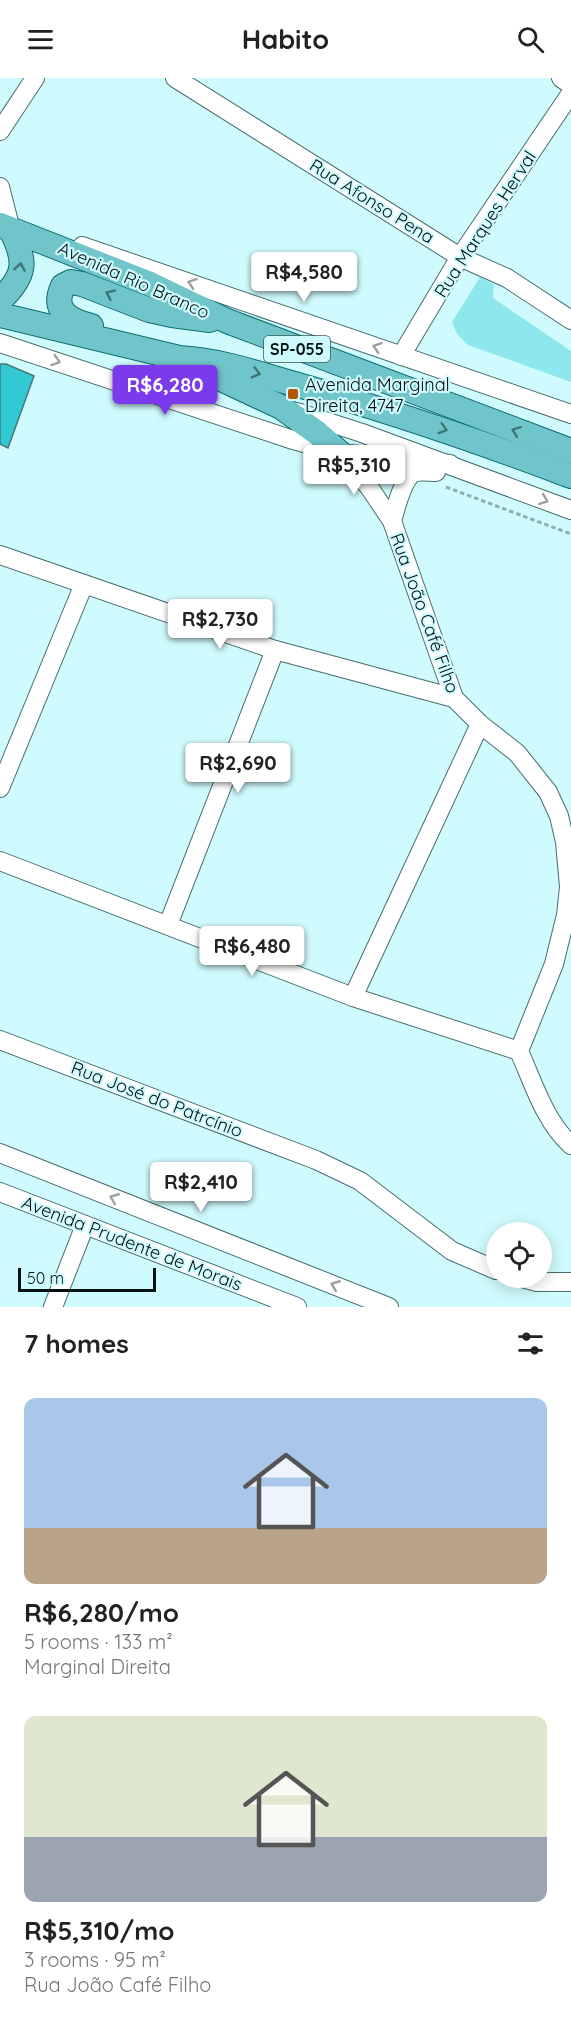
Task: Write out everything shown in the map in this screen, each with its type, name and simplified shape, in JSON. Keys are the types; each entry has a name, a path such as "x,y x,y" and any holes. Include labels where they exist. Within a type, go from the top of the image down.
{"main road":[{"path":"0,300 13,287 22,270 20,247 13,230"},
{"name":"Avenida Rio Branco","path":"13,230 150,284 227,321 571,451"},
{"path":"205,359 70,319 61,310 59,303 63,286 71,282 82,284 149,310 189,318 227,321"},
{"name":"SP-055","path":"0,315 179,358 205,359 326,393 456,433 571,476"},
{"path":"179,358 281,407 316,432 340,453"}],"street":[{"path":"0,131 34,78"},
{"name":"Rua Afonso Pena","path":"175,78 460,257 507,278 571,320"},
{"path":"561,78 571,85"},
{"name":"Rua Marques Herval","path":"401,356 460,257 571,93"},
{"path":"0,187 13,230 62,239 571,414"},
{"path":"0,343 290,439 340,453 458,468"},
{"path":"281,407 362,433 571,510"},
{"name":"Rua João Café Filho","path":"340,453 369,487 392,521 454,698 480,724 517,753 548,792 559,816 565,842 569,887 566,915 554,964 519,1051"},
{"name":"Rua João Café Filho","path":"392,521 406,482 415,472 458,468"},
{"path":"0,555 275,650 454,698"},
{"path":"0,789 84,584"},
{"path":"168,925 275,650"},
{"path":"353,997 480,724"},
{"path":"0,861 353,997 519,1051 543,1106 563,1138 571,1144"},
{"name":"Rua José do Patrcínio","path":"0,1040 316,1160 360,1181 452,1251 486,1266"},
{"name":"Avenida Prudente de Morais","path":"0,1153 389,1307"},
{"name":"Avenida Prudente de Morais","path":"0,1192 297,1307"},
{"path":"53,1307 85,1225"},
{"path":"552,1282 571,1282"}],"path":[{"path":"441,486 571,534"}],"shaded area":[{"path":"480,277 494,285 493,298 571,351 571,382 468,345 457,334 452,322"}],"building":[{"path":"0,364 6,364 34,376 8,448 0,444"}],"place":[{"name":"Avenida Marginal Direita, 4747","path":"293,394"}]}
